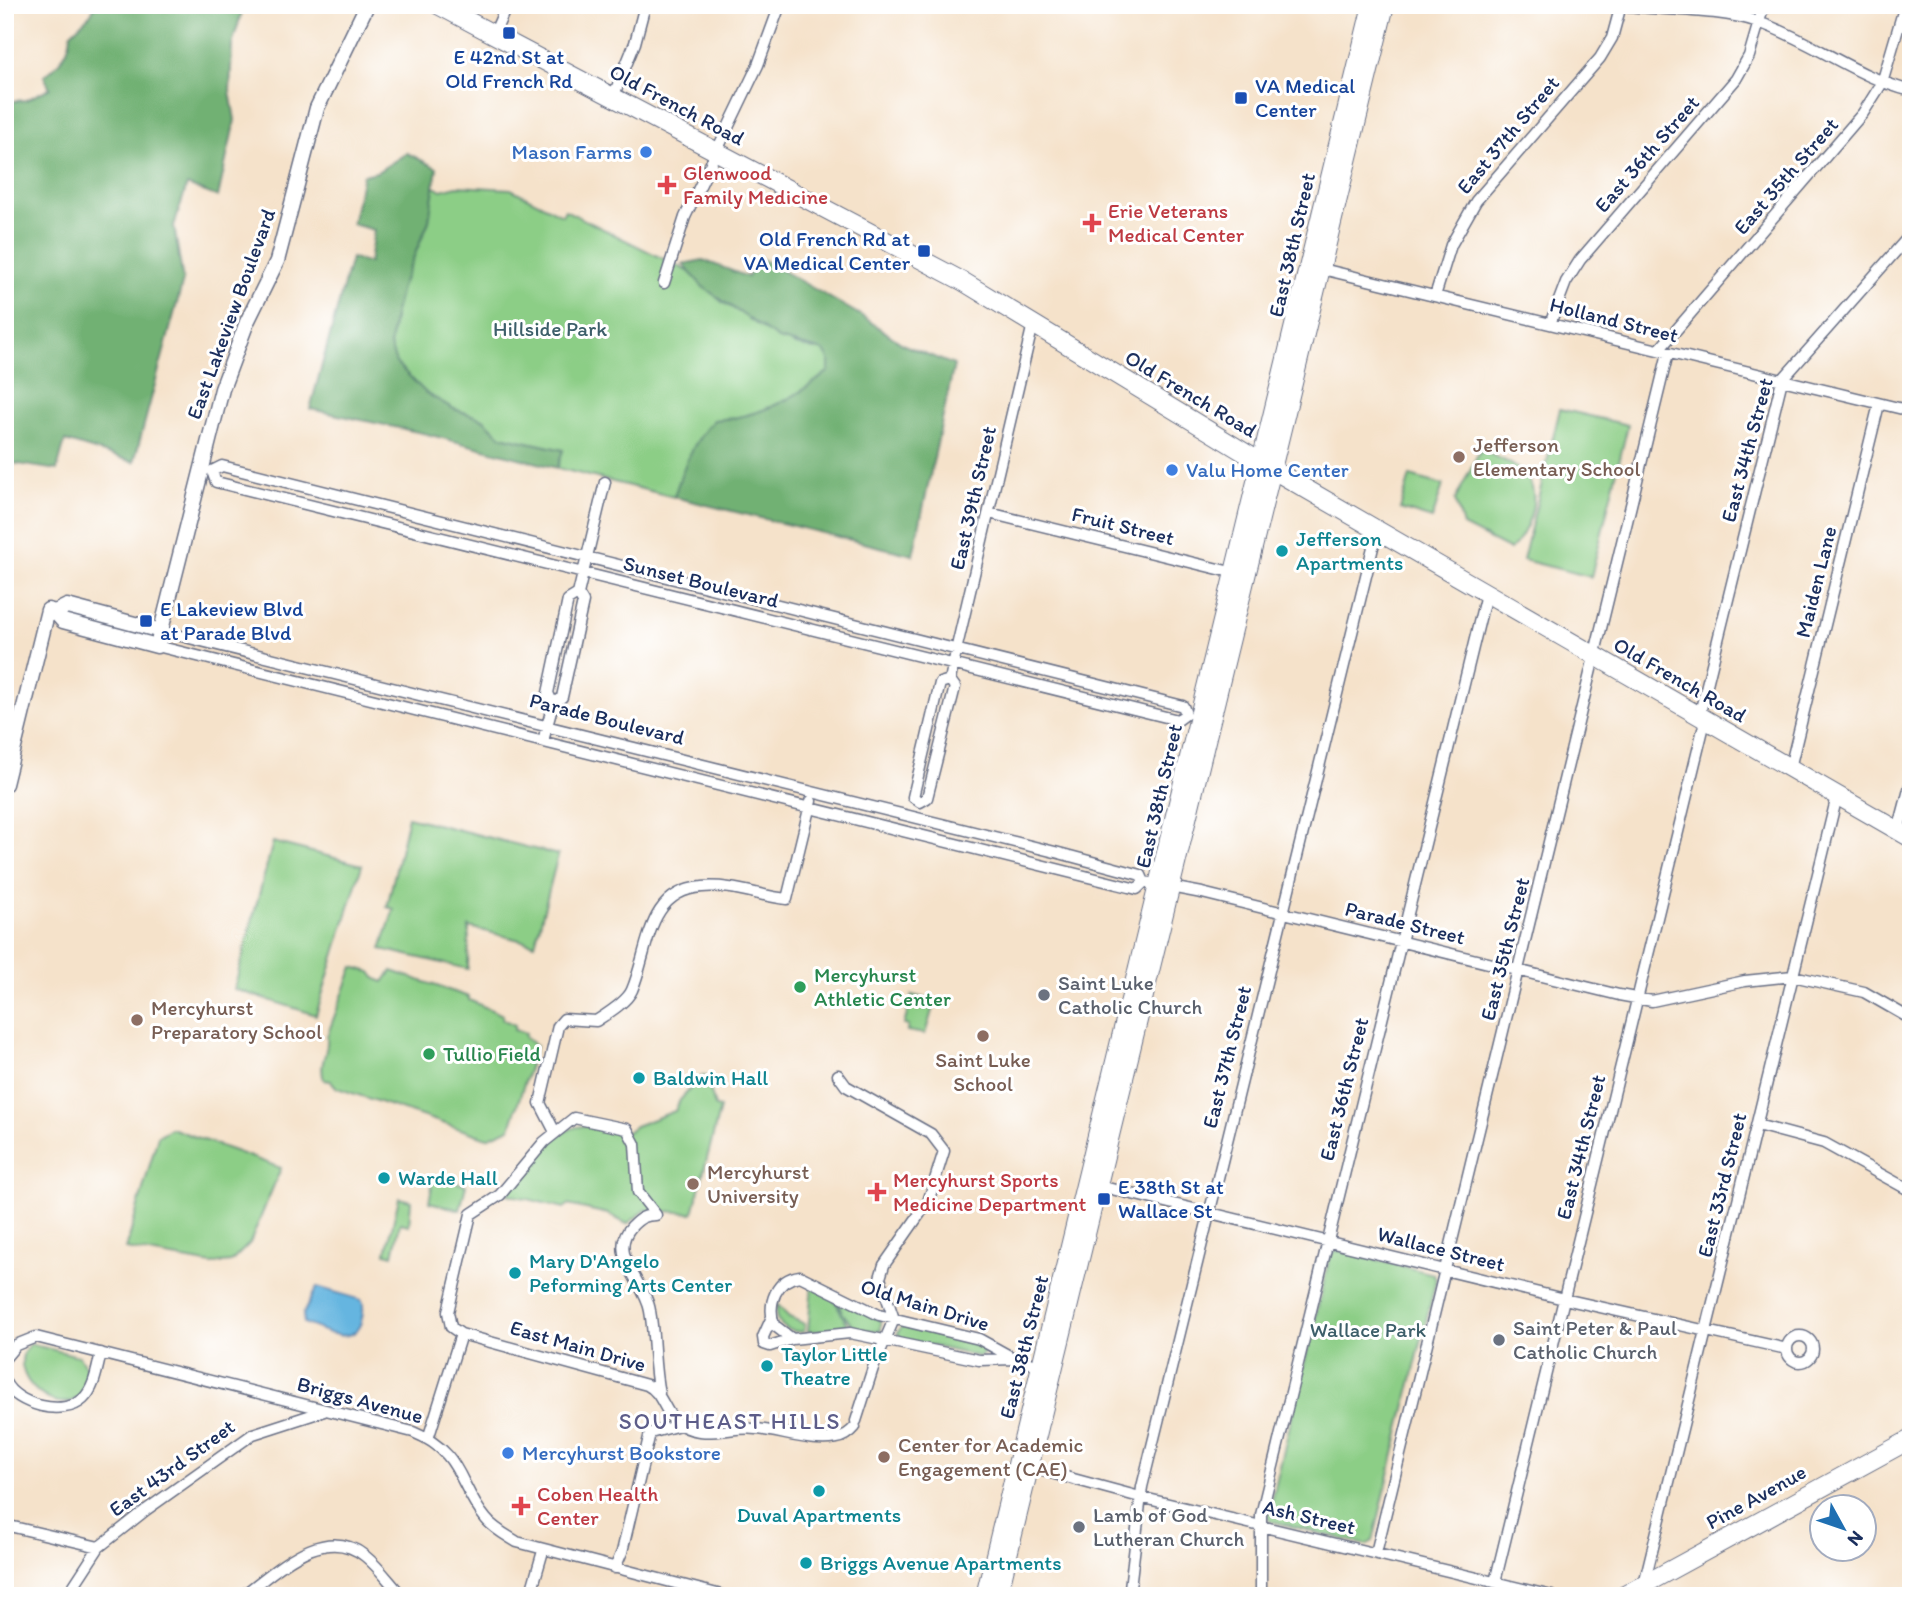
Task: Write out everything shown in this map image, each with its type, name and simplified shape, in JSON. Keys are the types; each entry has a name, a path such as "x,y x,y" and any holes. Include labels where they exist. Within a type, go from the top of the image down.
{"main road":[{"name":"Old French Road","path":"438,5 941,269 1268,467 1904,835"},
{"name":"East 38th Street","path":"999,1596 1024,1466 1093,1184 1158,885 1199,718 1242,575 1315,267 1371,5"},
{"name":"East 38th Street","path":"1315,267 1386,5"},
{"name":"Pine Avenue","path":"1623,1596 1911,1438"},
{"name":"East 38th Street","path":"984,1596 1024,1466"}],"street":[{"name":"East Lakeview Boulevard","path":"157,646 236,349 271,275 286,234 317,108 336,64 367,5"},
{"path":"494,34 507,5"},
{"path":"613,97 635,43 645,5"},
{"path":"664,283 685,218 758,65 780,5"},
{"path":"1620,5 1745,18 1760,22 1882,83 1911,91"},
{"name":"East 37th Street","path":"1435,296 1451,245 1469,210 1600,58 1612,37 1620,5"},
{"name":"East 36th Street","path":"1550,324 1572,271 1736,79 1749,56 1764,5"},
{"name":"East 35th Street","path":"1376,1553 1595,658 1664,351 1849,133 1882,83 1905,5"},
{"name":"East 34th Street","path":"1495,1581 1637,998 1782,380 1911,234"},
{"name":"Holland Street","path":"1315,267 1911,411"},
{"name":"East 39th Street","path":"913,832 920,802 913,797 940,683 950,680 1032,324"},
{"name":"Maiden Lane","path":"1790,768 1879,404"},
{"name":"Sunset Boulevard","path":"222,466 1183,706 1199,718 1178,720 216,482 206,469 222,466"},
{"path":"542,741 553,704 548,693 568,600 578,594 589,558 605,482"},
{"name":"Fruit Street","path":"989,513 1242,575"},
{"name":"East 37th Street","path":"1129,1596 1140,1497 1377,531"},
{"name":"East 36th Street","path":"1261,1596 1259,1525 1486,594"},
{"name":"Parade Boulevard","path":"51,611 67,606 1141,874 1158,885"},
{"path":"5,784 51,611"},
{"name":"Parade Boulevard","path":"51,611 63,621 157,646 1137,889 1158,885"},
{"path":"1904,835 1911,782"},
{"path":"555,1132 540,1103 558,1026 564,1019 571,1018 589,1023 596,1021 632,992 648,935 658,912 671,897 703,886 787,899 813,792"},
{"name":"East 33rd Street","path":"1644,1584 1837,796"},
{"name":"Parade Street","path":"1158,885 1652,1001 1745,981 1793,976 1864,992 1911,1019"},
{"path":"615,1568 622,1552 650,1433 680,1425 709,1433 754,1428 829,1439 842,1437 855,1424 873,1368 894,1319 880,1278 884,1265 929,1200 944,1151 931,1134 846,1086 838,1075"},
{"path":"428,1439 461,1334 450,1326 448,1312 471,1214 500,1195 533,1153 574,1118 631,1132 637,1156 638,1192 656,1215 645,1216 629,1229 624,1255 650,1308 654,1372 659,1393"},
{"path":"1757,1125 1824,1143 1911,1191"},
{"name":"Wallace Street","path":"1093,1184 1564,1299 1787,1349"},
{"name":"Old Main Drive","path":"1015,1359 979,1360 887,1339 830,1332 770,1346 764,1344 763,1337 772,1317 773,1303 781,1282 786,1278 800,1276 824,1285 855,1306 894,1319 979,1339 1015,1359 1048,1368"},
{"path":"772,1317 780,1332 792,1339"},
{"name":"East Main Drive","path":"461,1334 647,1385 659,1393 680,1425"},
{"name":"Briggs Avenue","path":"5,1358 16,1345 36,1337 407,1430 428,1439 453,1460 488,1522 517,1542 542,1551 725,1596"},
{"path":"5,1382 12,1393 20,1397 68,1408 88,1394 102,1353"},
{"name":"East 43rd Street","path":"67,1596 99,1547 253,1434 326,1410"},
{"name":"Ash Street","path":"1024,1466 1140,1497 1552,1596"},
{"path":"5,1525 99,1547"},
{"path":"242,1596 310,1549 334,1544 365,1556 402,1596"},
{"path":"530,1596 542,1551"}],"green space":[{"path":"95,5 244,5 232,45 230,91 235,120 218,197 187,185 174,226 183,281 134,462 65,441 57,470 5,462 5,102 26,100 50,88 44,76 63,58 71,33 91,14"},
{"path":"407,153 437,168 429,221 401,287 394,316 390,346 396,363 426,393 454,409 483,419 501,436 563,450 557,468 427,434 310,409 351,258 369,263 374,230 352,224 363,175 377,172"},
{"name":"Hillside Park","path":"432,186 441,190 457,186 511,189 562,215 565,210 688,271 722,302 795,345 824,351 829,359 829,371 775,405 746,415 714,420 694,447 674,497 557,468 563,450 501,436 483,419 454,409 426,393 396,364 390,346 394,316 401,287 429,221"},
{"path":"758,257 862,316 904,345 954,365 913,555 674,497 694,446 714,420 761,411 803,390 829,371 829,359 824,351 778,339 703,287 683,264 703,260 748,277"},
{"path":"1560,409 1628,425 1591,577 1523,560"},
{"path":"1480,450 1519,469 1532,487 1533,507 1530,517 1522,536 1510,550 1463,526 1455,500"},
{"path":"1410,476 1443,485 1432,519 1400,509"},
{"path":"408,817 558,855 535,944 469,927 468,969 381,949 394,909 387,907"},
{"path":"273,842 362,865 316,1015 234,989"},
{"name":"Tullio Field","path":"353,967 371,972 376,979 384,982 392,971 469,997 469,1000 503,1015 502,1019 515,1025 514,1030 526,1033 525,1037 536,1046 510,1128 487,1138 337,1088 331,1081 324,1080 322,1068 327,1036"},
{"path":"912,995 935,1001 925,1034 907,1031 908,1026 904,1025"},
{"path":"703,1075 707,1077 715,1107 720,1108 693,1213 646,1210 627,1224 608,1214 568,1205 564,1208 507,1194 543,1150 569,1129 602,1127 623,1135 635,1126 675,1111 680,1100"},
{"path":"171,1128 281,1168 250,1243 231,1262 212,1264 126,1249 158,1136"},
{"path":"434,1176 466,1185 460,1210 429,1202"},
{"path":"399,1198 411,1201 409,1225 400,1223 393,1255 386,1253"},
{"name":"Wallace Park","path":"1338,1250 1434,1274 1436,1280 1373,1541 1366,1545 1271,1521 1268,1517 1329,1260 1332,1253"},
{"path":"812,1283 832,1295 849,1328 808,1332"},
{"path":"837,1299 881,1320 881,1331 856,1329 842,1313"},
{"path":"777,1304 789,1317 805,1324 804,1332 791,1330 780,1324 776,1316"},
{"path":"903,1325 983,1343 986,1351 980,1357 902,1339 897,1333"},
{"path":"30,1344 79,1356 87,1369 83,1391 73,1400 62,1402 37,1392 28,1381 23,1368 23,1356"}],"water":[{"path":"317,1287 362,1300 361,1322 357,1330 344,1336 336,1335 304,1323 303,1314"}],"place":[{"name":"E 42nd St at Old French Rd","path":"509,33"},
{"name":"VA Medical Center","path":"1241,98"},
{"name":"Mason Farms","path":"646,152"},
{"name":"Glenwood Family Medicine","path":"667,185"},
{"name":"Erie Veterans Medical Center","path":"1092,223"},
{"name":"Old French Rd at VA Medical Center","path":"924,251"},
{"name":"Jefferson Elementary School","path":"1459,457"},
{"name":"Valu Home Center","path":"1172,470"},
{"name":"Jefferson Apartments","path":"1282,551"},
{"name":"E Lakeview Blvd at Parade Blvd","path":"146,621"},
{"name":"Mercyhurst Athletic Center","path":"800,987"},
{"name":"Saint Luke Catholic Church","path":"1044,995"},
{"name":"Mercyhurst Preparatory School","path":"137,1020"},
{"name":"Saint Luke School","path":"983,1036"},
{"name":"Tullio Field","path":"429,1054"},
{"name":"Baldwin Hall","path":"639,1078"},
{"name":"Warde Hall","path":"384,1178"},
{"name":"Mercyhurst University","path":"693,1184"},
{"name":"Mercyhurst Sports Medicine Department","path":"877,1192"},
{"name":"E 38th St at Wallace St","path":"1104,1199"},
{"name":"Mary D'Angelo Peforming Arts Center","path":"515,1273"},
{"name":"Saint Peter & Paul Catholic Church","path":"1499,1340"},
{"name":"Taylor Little Theatre","path":"767,1366"},
{"name":"Mercyhurst Bookstore","path":"508,1453"},
{"name":"Center for Academic Engagement (CAE)","path":"884,1457"},
{"name":"Duval Apartments","path":"819,1491"},
{"name":"Coben Health Center","path":"521,1506"},
{"name":"Lamb of God Lutheran Church","path":"1079,1527"},
{"name":"Briggs Avenue Apartments","path":"806,1563"}],"district":[{"name":"SOUTHEAST HILLS","path":"730,1421"}]}
